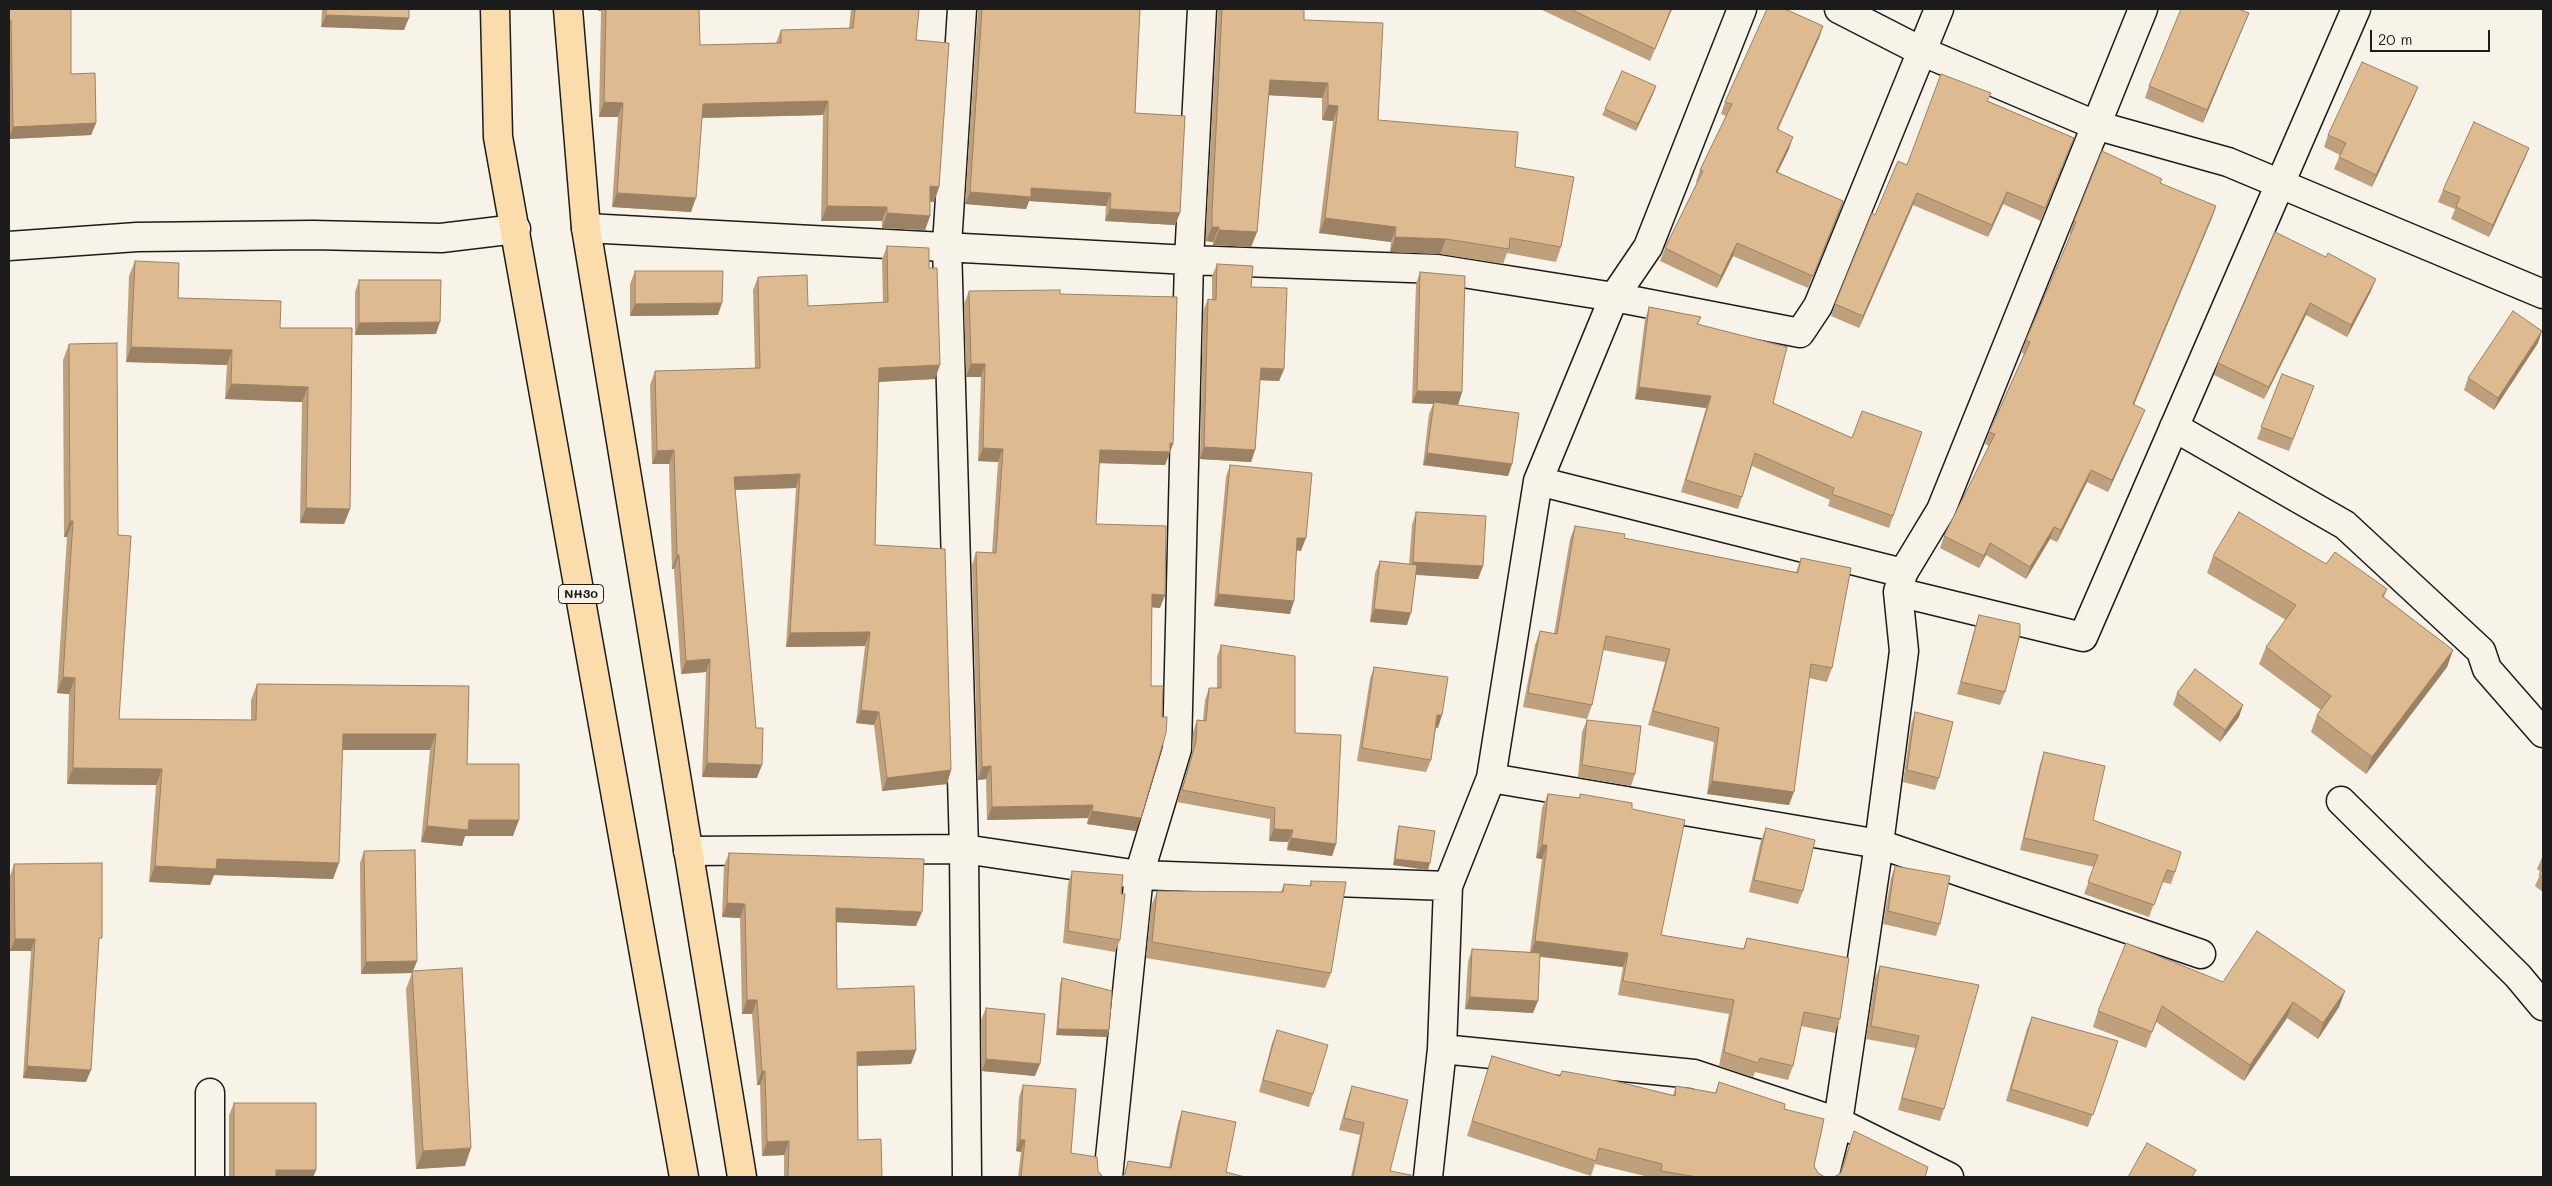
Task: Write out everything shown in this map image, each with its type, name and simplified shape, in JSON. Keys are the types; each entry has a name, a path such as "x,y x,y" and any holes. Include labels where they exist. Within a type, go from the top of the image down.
{"highway":[{"name":"NH30","path":"494,9 498,137 516,229 684,1177"},
{"path":"568,9 586,228 742,1177"}],"street":[{"path":"962,9 946,245 964,849 967,1177"},
{"path":"1108,1177 1139,875 1177,749 1189,260 1202,9"},
{"path":"1428,1177 1442,1049 1448,886 1491,778 1538,481 1614,296 1648,247 1742,9"},
{"path":"1839,9 1921,51 2095,125 2228,162 2540,287"},
{"path":"586,228 946,245 1189,260 1438,269 1614,296 1800,333 1818,306 1939,9"},
{"path":"1824,1177 1838,1122 1879,844 1904,651 1900,583 1941,510 2143,9"},
{"path":"1538,481 1900,583 2083,637 2356,9"},
{"path":"9,246 138,237 313,235 441,238 516,229"},
{"path":"2174,427 2345,525 2481,651 2487,669 2543,733"},
{"path":"1491,778 1879,844 2201,954"},
{"path":"2341,800 2510,969 2543,1006"},
{"path":"688,851 964,849 1139,875 1448,886"},
{"path":"1442,1049 1694,1074 1838,1122 1949,1177"},
{"path":"210,1093 210,1177"}],"building":[{"path":"9,9 71,9 71,74 95,73 96,123 13,127 11,20 9,20"},
{"path":"326,9 409,9 409,18 326,15"},
{"path":"606,9 699,9 700,45 781,43 781,30 853,28 855,9 919,9 916,40 949,43 939,187 930,186 930,216 887,213 887,207 827,206 828,101 703,104 696,198 617,193 623,103 604,102"},
{"path":"982,9 1140,9 1135,113 1185,116 1180,213 1110,209 1111,193 1031,188 1031,197 970,192"},
{"path":"1222,9 1304,9 1304,20 1383,23 1378,120 1518,132 1515,167 1574,177 1561,247 1510,238 1509,249 1446,239 1395,237 1396,227 1325,218 1338,106 1328,105 1328,83 1270,80 1257,232 1219,230 1219,227 1212,227"},
{"path":"1570,9 1671,9 1655,49"},
{"path":"1767,9 1785,9 1823,26 1777,129 1793,137 1776,172 1843,201 1813,276 1737,243 1721,276 1665,248 1703,171 1700,170 1732,104 1725,102"},
{"path":"2181,9 2239,9 2249,13 2207,110 2149,86"},
{"path":"2362,62 2418,87 2376,175 2339,157 2346,143 2328,135"},
{"path":"1622,71 1656,86 1638,124 1605,109"},
{"path":"1941,74 1991,93 1987,101 2074,138 2045,208 2007,192 1992,225 1917,193 1863,316 1835,304 1872,213 1875,215 1898,161 1907,165"},
{"path":"2474,122 2529,148 2493,225 2456,207 2460,197 2443,190"},
{"path":"2102,151 2162,179 2160,183 2216,206 2133,404 2145,410 2112,480 2091,470 2061,530 2054,527 2030,567 1990,543 1984,556 1944,536 1995,434 1989,432 2030,342 2026,340 2076,222 2074,221"},
{"path":"2275,232 2326,257 2328,253 2376,279 2351,325 2310,303 2269,387 2218,363"},
{"path":"887,246 929,248 929,268 937,268 940,365 879,368 875,545 945,549 951,770 887,778 879,712 861,710 870,632 790,633 800,474 734,477 756,728 763,728 762,765 707,763 710,659 686,661 679,555 677,555 674,450 657,451 655,371 760,368 758,277 807,275 808,306 888,302"},
{"path":"135,261 179,263 178,298 281,301 280,328 352,328 350,509 306,508 308,387 231,384 232,350 131,347"},
{"path":"1217,264 1253,266 1251,287 1287,288 1284,369 1261,368 1255,450 1204,447 1208,299 1216,300"},
{"path":"635,271 723,271 722,303 635,304"},
{"path":"1420,272 1465,276 1462,392 1417,391"},
{"path":"359,280 441,280 440,322 359,323"},
{"path":"1060,290 1060,294 1177,297 1173,444 1170,443 1170,452 1100,450 1096,524 1166,526 1165,595 1152,594 1151,686 1163,686 1162,717 1167,717 1166,733 1141,818 1092,811 1093,805 992,807 991,766 982,767 976,552 996,553 1003,449 983,448 985,364 971,364 969,291"},
{"path":"1649,307 1701,317 1697,324 1787,347 1773,403 1852,438 1862,411 1922,432 1893,516 1832,494 1834,488 1755,453 1742,497 1686,480 1711,396 1639,387"},
{"path":"2513,311 2542,331 2498,398 2468,378"},
{"path":"117,343 118,535 131,536 119,719 256,720 257,684 469,686 467,764 519,764 519,820 469,820 468,830 427,826 436,734 343,734 339,863 217,859 216,869 155,866 162,769 73,768 75,678 63,677 73,521 70,521 69,344"},
{"path":"2282,374 2314,386 2293,439 2261,427"},
{"path":"1434,402 1519,413 1512,464 1427,453"},
{"path":"1230,465 1312,473 1306,538 1297,538 1294,601 1218,594"},
{"path":"1416,512 1486,516 1483,566 1413,562"},
{"path":"2239,512 2326,564 2335,552 2387,589 2382,596 2453,650 2372,757 2317,715 2331,696 2266,647 2296,605 2213,556"},
{"path":"1575,526 1625,534 1624,538 1798,573 1801,558 1851,568 1832,668 1811,664 1794,792 1712,781 1719,728 1653,711 1670,649 1606,636 1592,705 1528,693 1540,631 1557,634"},
{"path":"1380,561 1417,565 1411,613 1374,609"},
{"path":"1979,615 2020,624 2020,634 2005,692 1961,682"},
{"path":"1221,645 1295,656 1295,733 1341,735 1336,844 1291,838 1293,830 1274,829 1275,808 1182,790 1196,742 1197,720 1206,721 1209,688 1221,688"},
{"path":"1374,667 1448,677 1442,715 1437,715 1431,760 1362,748"},
{"path":"2195,669 2243,705 2225,730 2177,693"},
{"path":"1915,712 1953,722 1939,778 1907,770"},
{"path":"1587,720 1641,726 1635,774 1582,765"},
{"path":"2044,752 2105,766 2093,820 2181,852 2175,872 2167,870 2154,905 2088,882 2098,855 2024,838"},
{"path":"1548,794 1580,798 1580,794 1632,803 1632,809 1685,820 1661,935 1744,949 1747,938 1849,958 1840,1019 1804,1012 1793,1066 1760,1058 1758,1063 1724,1052 1734,1000 1623,981 1628,953 1535,941 1547,845 1542,845"},
{"path":"1399,826 1435,831 1430,863 1395,859"},
{"path":"1766,828 1815,840 1803,891 1754,880"},
{"path":"415,850 417,961 366,962 364,851"},
{"path":"729,853 924,859 922,912 836,908 837,989 914,986 916,1050 857,1052 858,1140 881,1139 882,1177 788,1177 789,1141 767,1142 765,1071 762,1071 757,1000 747,1000 745,904 727,903"},
{"path":"102,863 102,938 99,938 91,1070 27,1066 35,939 15,939 14,864"},
{"path":"1895,866 1950,876 1940,924 1888,911"},
{"path":"2543,869 2543,877 2539,874"},
{"path":"1072,871 1123,875 1121,894 1125,894 1120,940 1068,931"},
{"path":"1311,881 1346,882 1331,973 1152,942 1157,891 1283,892 1284,884 1311,886"},
{"path":"2257,931 2345,991 2323,1023 2293,1002 2250,1065 2162,1006 2152,1032 2098,1011 2126,943 2223,982"},
{"path":"1472,949 1540,953 1538,1001 1470,997"},
{"path":"1880,966 1979,985 1944,1109 1902,1098 1919,1036 1871,1026"},
{"path":"462,968 471,1148 423,1151 412,971"},
{"path":"1062,978 1112,991 1109,1030 1058,1029"},
{"path":"986,1008 1045,1014 1040,1064 986,1059"},
{"path":"2032,1017 2118,1041 2093,1115 2011,1089"},
{"path":"1277,1030 1328,1045 1313,1094 1263,1080"},
{"path":"1492,1056 1560,1076 1562,1071 1607,1079 1675,1096 1676,1086 1716,1093 1719,1082 1785,1104 1784,1109 1824,1119 1814,1166 1818,1173 1825,1177 1697,1177 1661,1171 1662,1164 1599,1148 1596,1161 1472,1121"},
{"path":"1023,1085 1076,1089 1071,1153 1097,1157 1098,1171 1103,1177 1021,1177 1025,1140 1020,1140"},
{"path":"1352,1086 1408,1100 1390,1171 1411,1175 1411,1177 1353,1177 1364,1123 1344,1118"},
{"path":"234,1103 316,1103 316,1170 276,1170 276,1177 234,1177"},
{"path":"1182,1111 1236,1122 1226,1172 1245,1177 1121,1177 1125,1174 1128,1161 1171,1168"},
{"path":"1854,1131 1928,1167 1925,1177 1834,1177 1841,1173"},
{"path":"2147,1143 2196,1170 2192,1177 2128,1177"}]}
